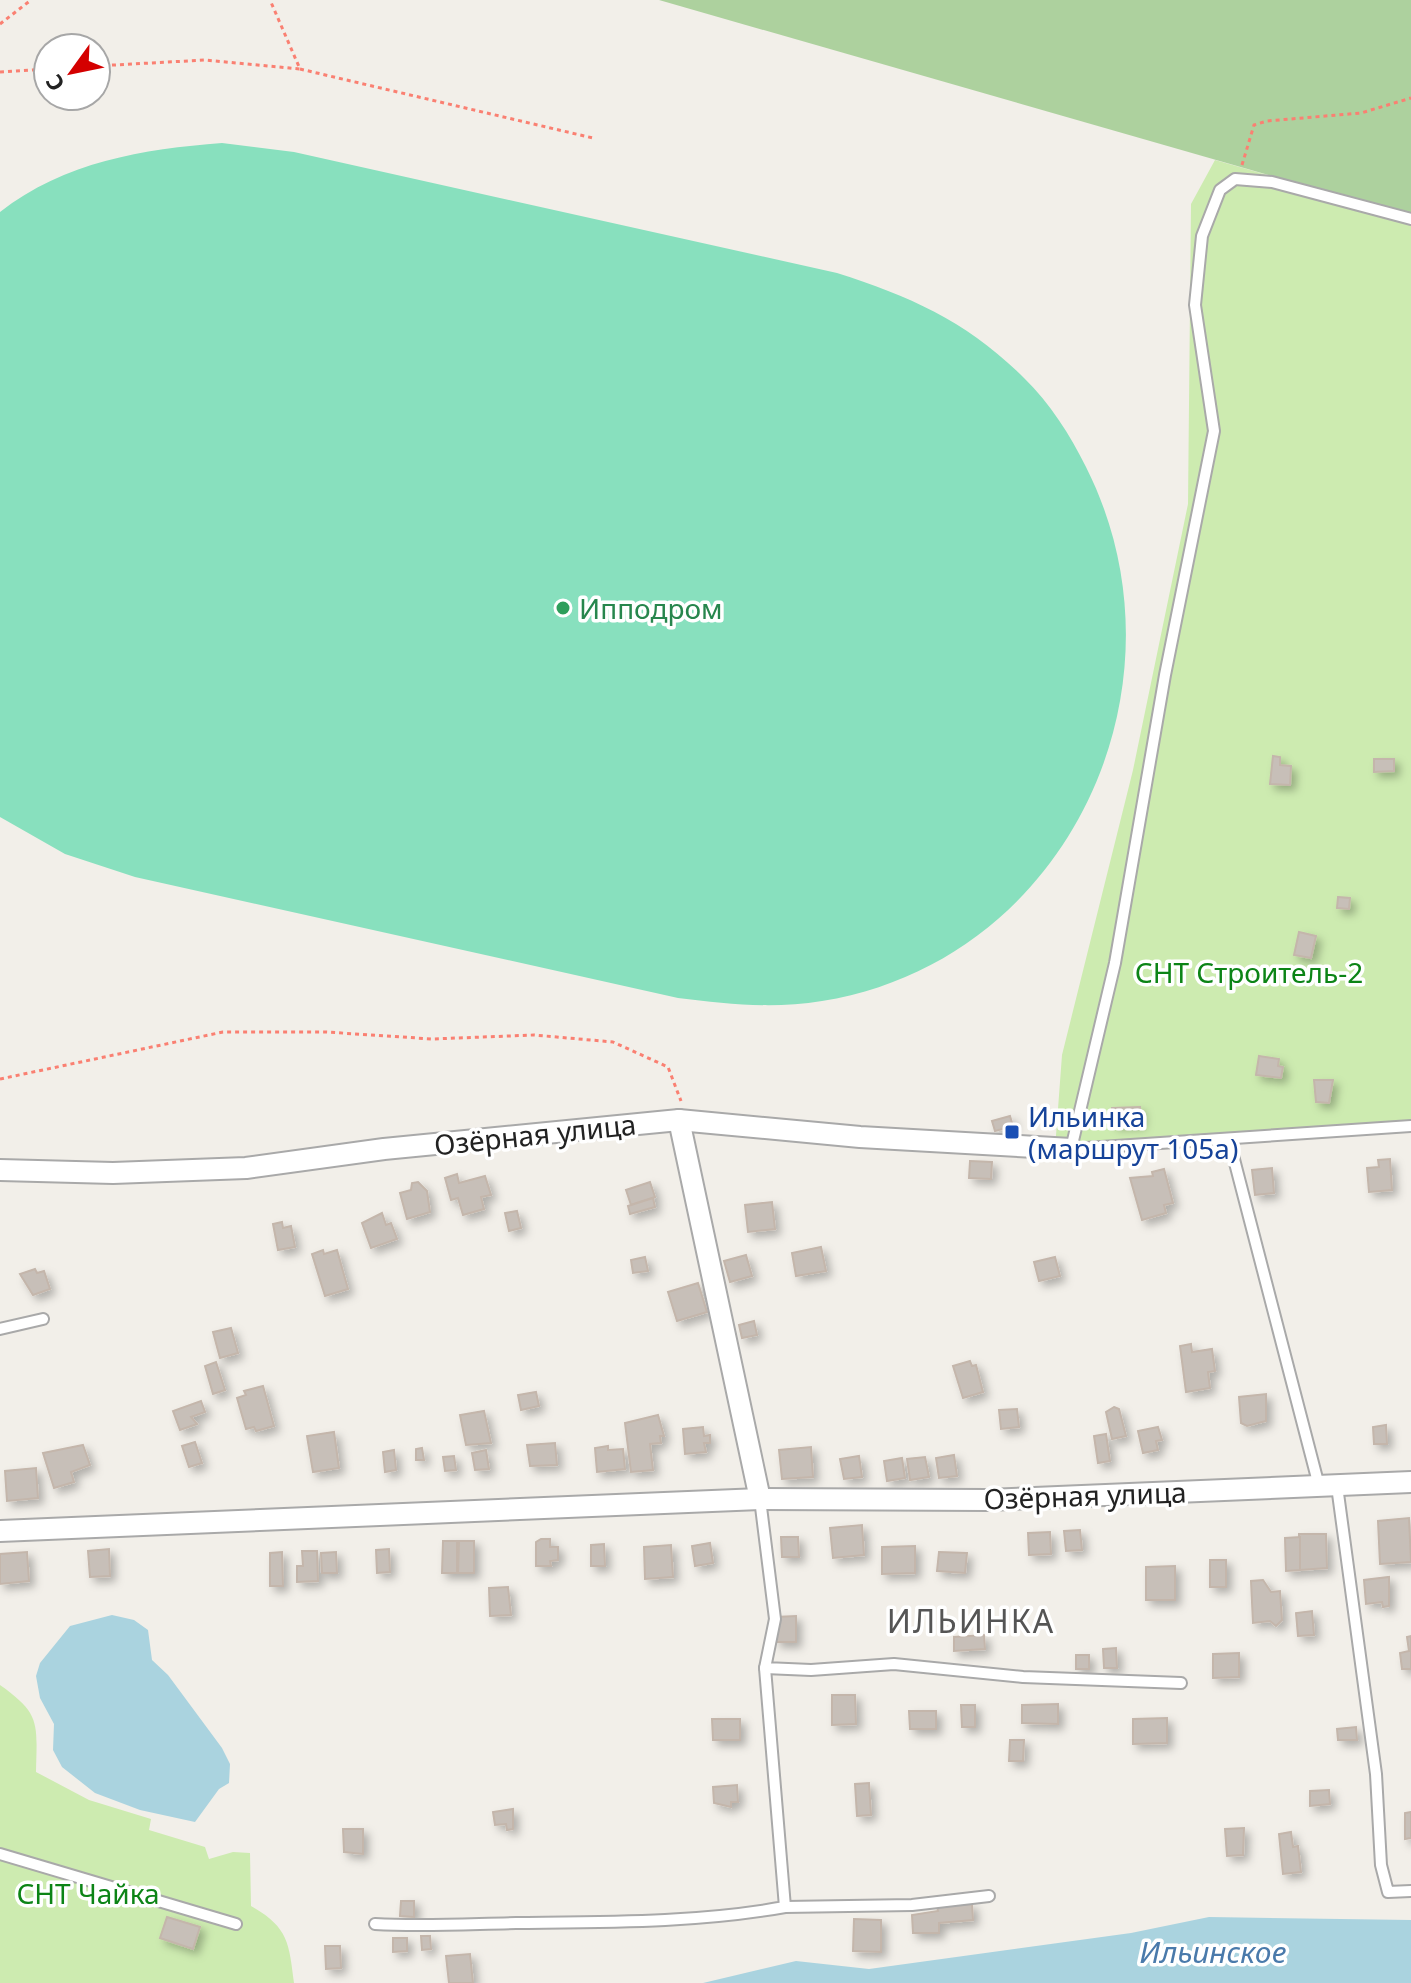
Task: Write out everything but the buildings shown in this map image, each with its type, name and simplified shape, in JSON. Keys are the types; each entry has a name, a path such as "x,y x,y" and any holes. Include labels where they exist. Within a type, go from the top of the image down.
{"street":[{"name":"Озёрная улица","path":"0,1170 113,1173 246,1168 384,1149 679,1120 860,1137 1071,1149"},
{"path":"679,1120 760,1499"},
{"name":"Озёрная улица","path":"0,1531 760,1499 987,1500 1411,1482"}],"lane":[{"path":"1411,219 1272,182 1235,179 1220,190 1202,236 1195,305 1214,431 1165,675 1115,963 1071,1149 1411,1126"},
{"path":"1229,1140 1328,1486 1376,1774 1381,1865 1388,1892 1411,1891"},
{"path":"0,1329 43,1319"},
{"path":"760,1499 775,1619 765,1668 785,1907"},
{"path":"765,1668 811,1670 894,1664 1023,1677 1181,1683"},
{"path":"0,1854 236,1924"},
{"path":"375,1924 437,1928 594,1925 745,1914 785,1907 912,1905 989,1896"}],"path":[{"path":"0,24 31,0"},
{"path":"270,0 300,69"},
{"path":"112,65 205,60 300,69 593,138"},
{"path":"0,72 32,70"},
{"path":"1235,179 1254,125 1267,121 1361,113 1411,98"},
{"path":"0,1079 223,1032 326,1032 432,1039 534,1035 613,1042 668,1067 681,1096 679,1120"}],"green space":[{"path":"659,0 1411,0 1411,216"},
{"name":"Ипподром","path":"222,143 294,152 837,273 938,314 1003,358 1051,409 1086,467 1116,551 1126,637 1116,721 1088,801 1043,872 983,931 909,976 822,1001 750,1005 678,998 135,877 65,854 0,817 0,212 51,181 105,161 163,149"},
{"name":"СНТ Строитель-2","path":"1215,160 1411,216 1411,1124 1055,1149 1062,1055 1133,770 1188,504 1191,204"},
{"name":"СНТ Чайка","path":"0,1685 23,1704 34,1721 36,1772 89,1800 151,1819 149,1830 205,1847 209,1859 233,1852 250,1853 251,1906 280,1929 288,1946 294,1983 0,1983"}],"water":[{"path":"112,1615 134,1620 148,1630 152,1660 168,1675 222,1748 230,1764 229,1783 219,1789 195,1822 140,1810 95,1793 62,1767 53,1750 54,1724 40,1698 36,1676 40,1663 70,1626"},
{"name":"Ильинское","path":"1209,1917 1411,1920 1411,1983 703,1983 796,1961 869,1969 1131,1933"}],"place":[{"name":"Ипподром","path":"563,608"},
{"name":"Ильинка (маршрут 105а)","path":"1012,1132"}],"district":[{"name":"ИЛЬИНКА","path":"971,1620"}]}
